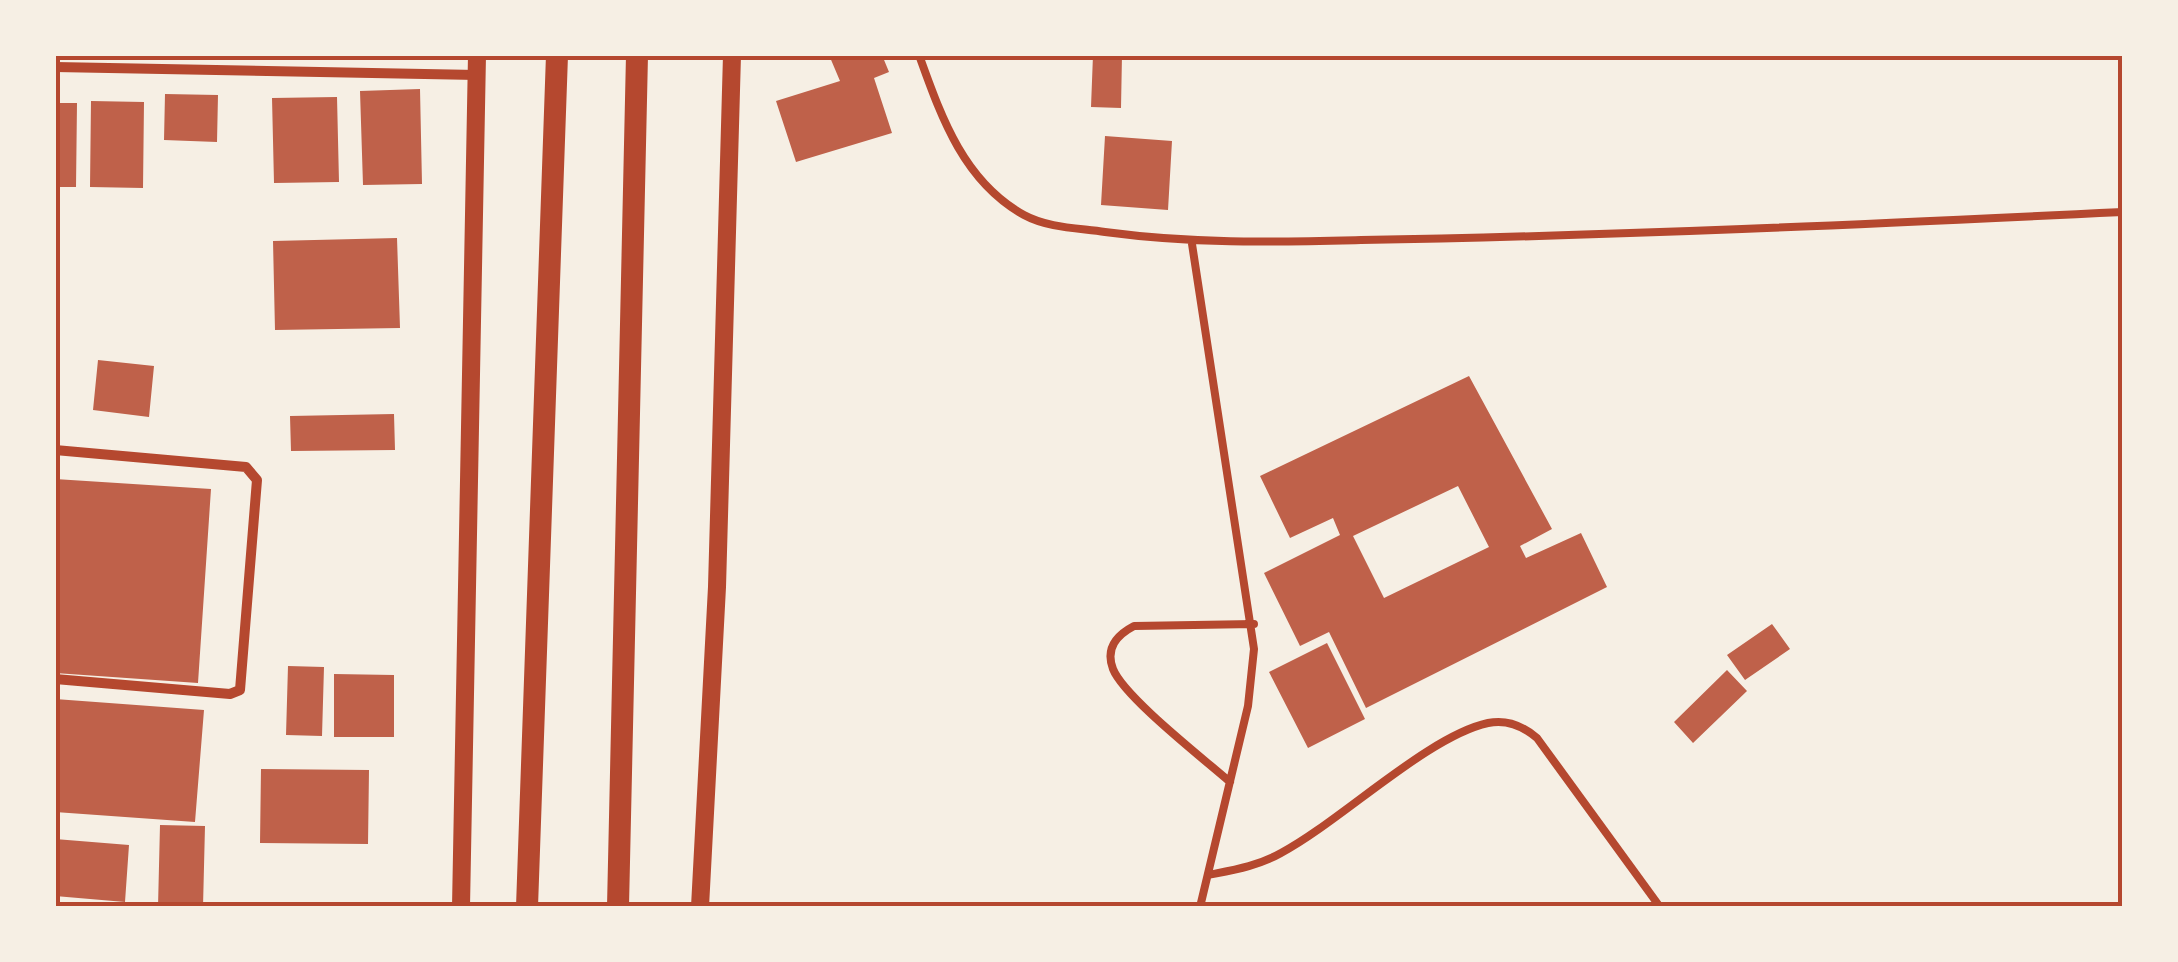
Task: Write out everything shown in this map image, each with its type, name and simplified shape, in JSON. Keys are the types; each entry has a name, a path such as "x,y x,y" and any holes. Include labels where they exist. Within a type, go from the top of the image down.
{"main road":[{"path":"527,907 557,55"},
{"path":"618,907 636,55"}],"street":[{"path":"191,55 191,68"},
{"path":"460,907 478,55"},
{"path":"700,907 717,588 732,55"},
{"path":"55,67 477,75"},
{"path":"55,450 246,467 257,480 240,690 230,694 55,679"}],"lane":[{"path":"919,55 940,113 966,161 1025,215 1049,225 1192,244 1446,239 2123,212"},
{"path":"1192,244 1254,624 1253,672 1200,907"},
{"path":"1230,782 1118,678 1110,651 1118,635 1134,626 1254,624"},
{"path":"1208,875 1278,855 1451,738 1490,722 1506,722 1524,727 1537,738 1660,907"}],"building":[{"path":"829,55 882,55 889,72 874,78 892,133 796,162 776,101 840,81"},
{"path":"1093,55 1122,55 1121,108 1091,107"},
{"path":"420,89 422,184 363,185 360,91"},
{"path":"165,94 218,95 217,142 164,140"},
{"path":"337,97 339,182 274,183 272,98"},
{"path":"91,101 144,102 143,188 90,187"},
{"path":"55,103 77,103 76,187 55,187"},
{"path":"1105,136 1172,141 1168,210 1101,205"},
{"path":"397,238 400,328 275,330 273,241"},
{"path":"98,360 154,366 149,417 93,410"},
{"path":"1469,376 1552,529 1520,546 1526,558 1581,533 1607,587 1366,708 1329,632 1300,646 1264,573 1340,535 1333,518 1290,538 1260,476","holes":["1458,486 1489,547 1384,598 1353,536"]},
{"path":"394,414 395,450 291,451 290,416"},
{"path":"55,479 211,489 198,683 55,673"},
{"path":"1772,624 1790,649 1745,680 1727,655"},
{"path":"1327,643 1365,719 1308,748 1269,672"},
{"path":"288,666 324,667 322,736 286,735"},
{"path":"1727,670 1747,691 1693,743 1674,722"},
{"path":"334,674 394,675 394,737 334,737"},
{"path":"55,699 204,710 195,822 55,812"},
{"path":"261,769 369,770 368,844 260,843"},
{"path":"160,825 205,826 203,907 158,907"},
{"path":"55,839 129,845 125,902 55,896"}]}
